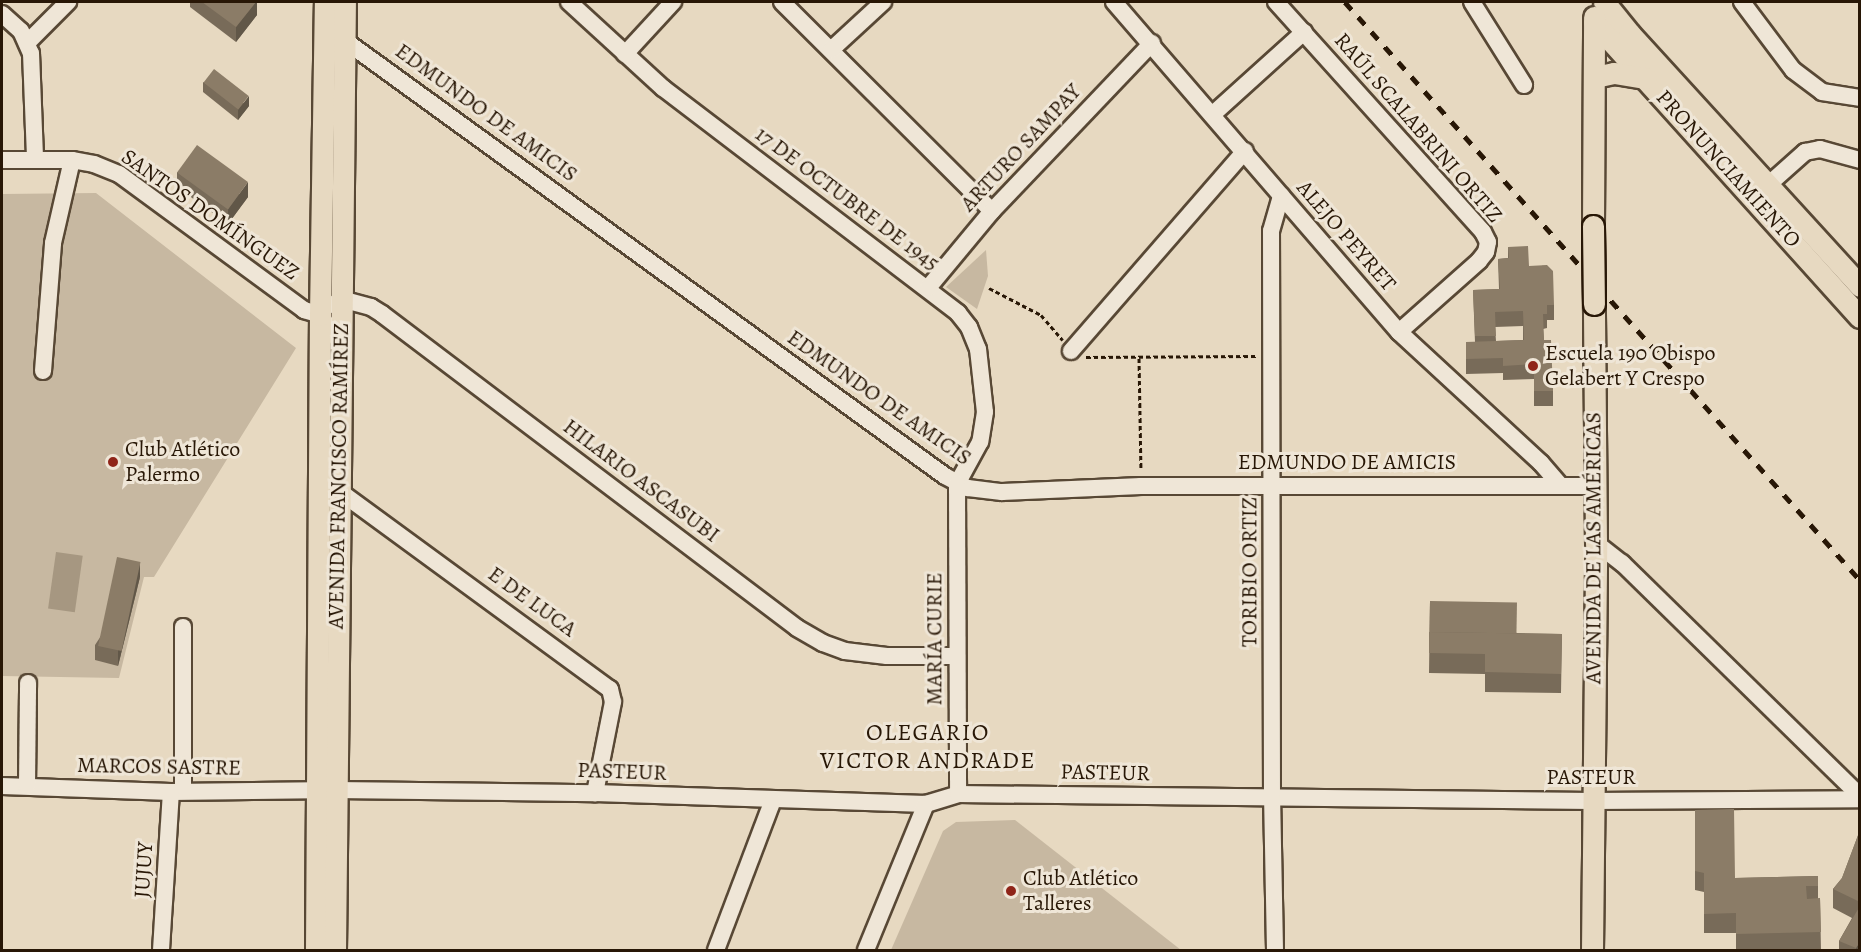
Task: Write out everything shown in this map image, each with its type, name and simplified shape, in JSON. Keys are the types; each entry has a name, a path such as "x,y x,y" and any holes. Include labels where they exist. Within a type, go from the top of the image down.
{"main road":[{"name":"AVENIDA FRANCISCO RAMÍREZ","path":"325,2 320,315 326,790 335,951"},
{"name":"AVENIDA FRANCISCO RAMÍREZ","path":"316,951 326,790 339,491 345,2"},
{"name":"PRONUNCIAMIENTO","path":"1604,2 1637,42 1860,286"},
{"name":"PRONUNCIAMIENTO","path":"1594,12 1646,78 1860,317"},
{"name":"AVENIDA DE LAS AMÉRICAS","path":"1592,951 1596,543 1593,226 1594,12"},
{"path":"1595,76 1614,73 1646,78"}],"street":[{"path":"28,42 68,2"},
{"name":"17 DE OCTUBRE DE 1945","path":"569,2 663,88 958,313 969,327 981,362 984,427 980,442 957,484"},
{"path":"626,54 673,2"},
{"path":"782,2 992,210"},
{"path":"831,50 883,2"},
{"name":"ALEJO PEYRET","path":"1114,2 1152,43 1399,332 1541,464 1560,485"},
{"name":"RAÚL SCALABRINI ORTIZ","path":"1276,2 1483,232 1488,242 1486,252 1479,261 1399,332"},
{"path":"1472,2 1524,85"},
{"path":"1742,2 1793,70 1822,92 1860,98"},
{"path":"2,14 21,31 28,42 32,67 35,159"},
{"path":"1212,115 1304,32"},
{"name":"EDMUNDO DE AMICIS","path":"345,40 957,484 983,492 1141,486 1595,486"},
{"name":"ARTURO SAMPAY","path":"928,288 992,210 1152,43"},
{"path":"1768,185 1805,152 1820,149 1860,160"},
{"path":"1071,351 1245,151"},
{"name":"SANTOS DOMÍNGUEZ","path":"2,160 72,160 94,164 119,174 304,310 320,315 340,343"},
{"path":"43,371 53,243 72,160"},
{"name":"TORIBIO ORTIZ","path":"1275,951 1272,799 1271,231 1281,195"},
{"path":"320,315 341,299"},
{"name":"HILARIO ASCASUBI","path":"341,299 371,307 382,314 797,628 824,643 845,651 886,656 957,656"},
{"name":"MARÍA CURIE","path":"957,484 958,794"},
{"name":"E DE LUCA","path":"339,491 610,689 613,695 611,714 595,793"},
{"path":"1596,543 1622,563 1860,797"},
{"name":"JUJUY","path":"161,951 177,791 183,627"},
{"path":"27,786 28,683"},
{"name":"MARCOS SASTRE","path":"2,786 177,791 326,790"},
{"name":"PASTEUR","path":"326,790 595,793 926,804 958,794 1592,801 1860,797"},
{"path":"716,951 772,800"},
{"path":"866,951 926,804"}],"path":[{"path":"989,288 1041,315 1071,351 1080,357 1271,356"},
{"path":"1139,358 1141,486"}],"shaded area":[{"name":"Club Atlético Palermo","path":"96,193 296,348 154,577 144,577 119,678 2,676 2,194"},
{"path":"986,250 988,276 977,309 946,287"},
{"path":"56,552 83,556 75,612 48,608"},
{"name":"Club Atlético Talleres","path":"1015,820 1181,950 891,950 943,831 956,822"}],"building":[{"path":"202,2 256,2 236,27"},
{"path":"214,69 249,96 238,109 204,82"},
{"path":"197,145 248,182 228,210 177,173"},
{"path":"1528,246 1529,266 1547,265 1553,271 1554,305 1547,305 1547,314 1543,314 1544,340 1551,340 1553,391 1534,391 1534,364 1503,366 1503,358 1466,359 1466,342 1524,340 1523,311 1495,312 1496,336 1475,336 1473,290 1500,289 1498,259 1509,258 1508,247"},
{"path":"117,557 140,562 122,651 98,646"},
{"path":"1430,601 1517,603 1516,634 1429,632"},
{"path":"1429,632 1562,634 1561,674 1485,672 1485,654 1429,653"},
{"path":"1734,809 1735,878 1818,876 1818,886 1806,886 1807,899 1820,898 1821,932 1736,934 1736,913 1704,914 1704,873 1695,871 1695,810"},
{"path":"1860,830 1860,902 1833,889 1842,878"},
{"path":"1860,906 1860,942 1856,948 1839,941"}],"railway":[{"path":"1345,2 1860,580"}],"place":[{"name":"Escuela 190 Obispo Gelabert Y Crespo","path":"1533,366"},
{"name":"Club Atlético Palermo","path":"113,462"},
{"name":"Club Atlético Talleres","path":"1011,891"}],"district":[{"name":"OLEGARIO VICTOR ANDRADE","path":"928,747"}]}
